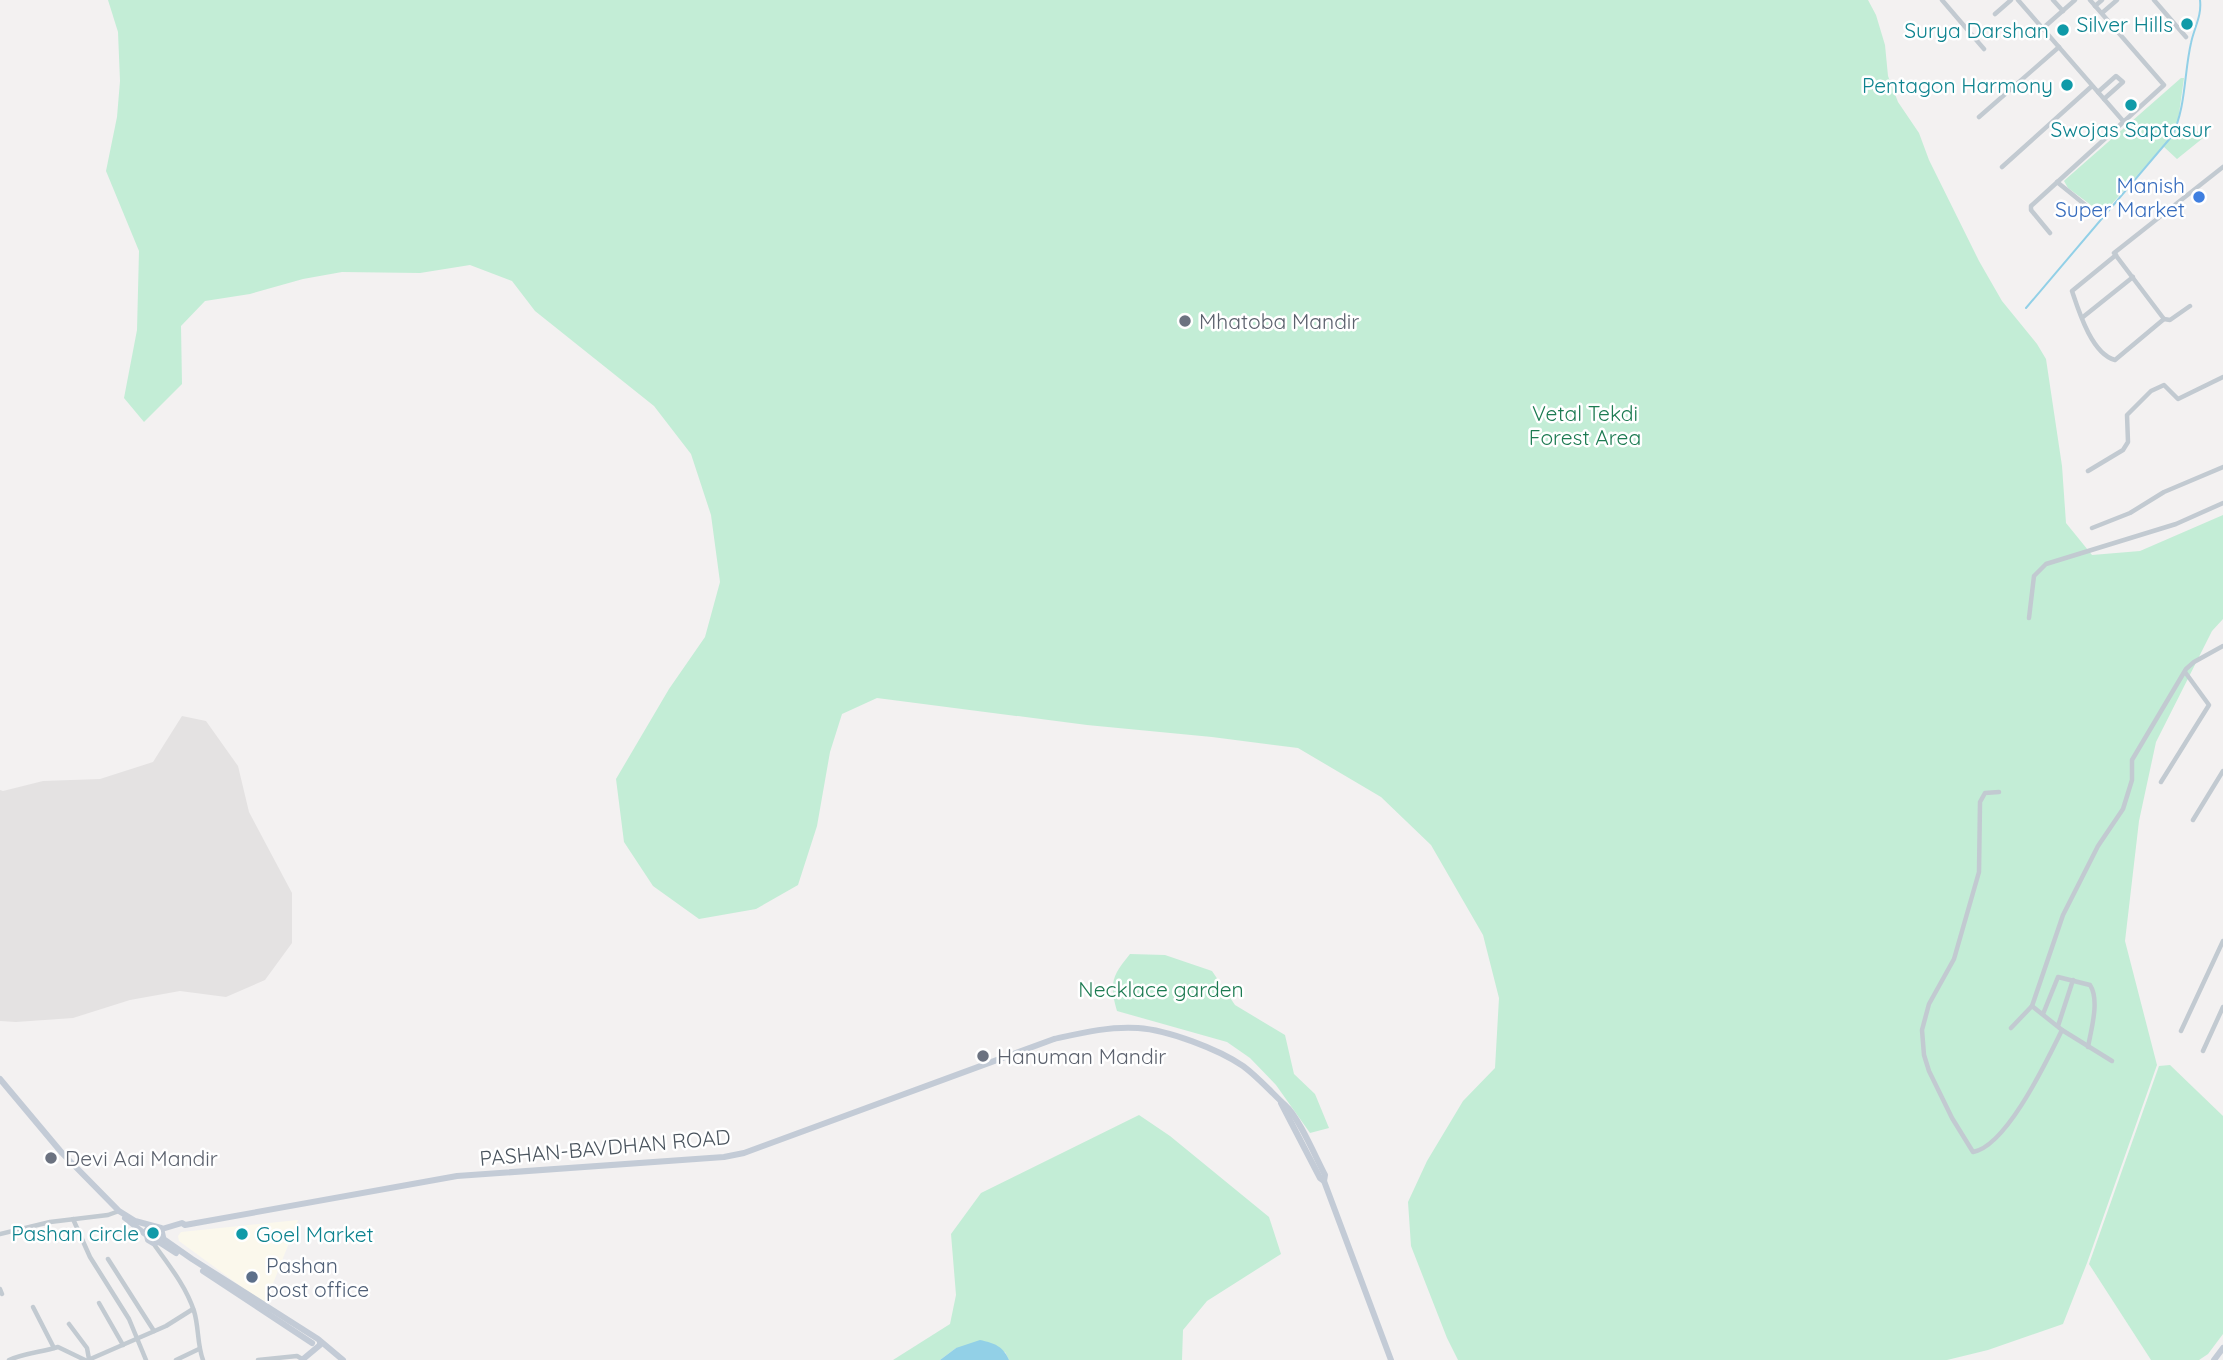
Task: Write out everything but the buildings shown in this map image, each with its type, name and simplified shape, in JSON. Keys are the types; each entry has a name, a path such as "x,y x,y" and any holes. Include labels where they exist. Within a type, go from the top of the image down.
{"main road":[{"name":"PASHAN-BAVDHAN ROAD","path":"160,1237 185,1225 457,1176 724,1157 744,1153 1054,1038 1103,1029 1138,1028 1200,1044 1245,1068 1281,1103 1324,1181 1391,1360"},
{"path":"0,1079 62,1153 148,1240 160,1237 300,1329 316,1344"},
{"path":"121,1212 149,1227"},
{"path":"145,1234 149,1227 155,1225 160,1237 343,1360"},
{"path":"302,1360 316,1344"},
{"path":"2214,1360 2223,1348"}],"street":[{"path":"1942,0 1984,49"},
{"path":"1995,14 2011,0"},
{"path":"2053,0 2063,11"},
{"path":"2042,29 2075,0"},
{"path":"2050,233 2030,208 2164,85 2103,13 2098,3 2090,0"},
{"path":"2103,13 2117,0"},
{"path":"2154,0 2186,37"},
{"path":"2020,1 2124,122"},
{"path":"1979,117 2059,47"},
{"path":"2100,91 2117,76 2123,82 2106,98"},
{"path":"2002,167 2092,86"},
{"path":"2190,306 2170,320 2164,320 2115,360 2107,358 2097,349 2072,291 2223,167"},
{"path":"2057,182 2099,216"},
{"path":"2115,254 2164,320"},
{"path":"2083,317 2133,277"},
{"path":"2088,471 2123,450 2128,442 2127,415 2151,391 2164,384 2178,399 2223,377"},
{"path":"2092,528 2130,513 2164,492 2223,467"},
{"path":"2029,618 2034,576 2046,564 2176,524 2223,503"},
{"path":"2011,1028 2032,1006 2063,915 2098,846 2123,809 2132,780 2132,760 2185,672 2194,662 2223,646"},
{"path":"2161,782 2209,705 2185,672"},
{"path":"2193,820 2223,771"},
{"path":"1999,792 1985,793 1980,802 1979,872 1954,959 1929,1004 1922,1030 1924,1055 1929,1071 1973,1152 1994,1139 2026,1101 2060,1028 2073,979"},
{"path":"2181,1031 2223,941"},
{"path":"2043,1014 2056,979 2062,976 2090,985 2093,989 2093,1016 2088,1047"},
{"path":"2032,1006 2060,1028 2112,1061"},
{"path":"2203,1051 2223,1007"},
{"path":"0,1234 121,1212"},
{"path":"73,1219 90,1257 139,1338 146,1360"},
{"path":"160,1237 193,1309 203,1360"},
{"path":"108,1259 154,1331"},
{"path":"99,1303 123,1345"},
{"path":"33,1307 54,1348"},
{"path":"9,1360 54,1348 63,1348 91,1359 154,1331 193,1309"},
{"path":"69,1324 87,1348 91,1359"},
{"path":"177,1360 199,1349"},
{"path":"258,1360 297,1356 302,1360"}],"shaded area":[{"path":"182,716 206,721 238,766 249,812 292,893 292,943 265,980 226,997 180,991 130,1000 73,1018 0,1021 0,790 43,781 100,779 153,762"},
{"path":"298,1220 265,1304 179,1241 178,1236 181,1232"}],"green space":[{"name":"Vetal Tekdi Forest Area","path":"108,0 1868,0 1876,15 1885,45 1888,76 1898,102 1919,133 1929,160 2002,301 2046,359 2062,466 2066,523 2092,555 2140,551 2223,515 2223,619 2212,631 2156,742 2139,821 2125,941 2157,1065 2063,1324 1988,1350 1947,1360 1458,1360 1411,1246 1408,1202 1427,1161 1463,1101 1495,1068 1499,998 1483,935 1431,845 1381,797 1298,748 877,698 842,714 830,752 817,826 798,885 756,909 699,919 653,886 624,842 616,779 669,689 705,637 720,582 711,515 691,454 654,406 535,311 512,281 470,265 420,273 342,272 303,279 250,294 205,301 181,326 182,384 144,422 124,398 137,330 139,251 106,171 117,117 120,81 118,32"},
{"path":"2184,78 2177,128 2201,132 2203,138 2177,159 2163,146 2103,214 2068,188 2064,181 2066,179"},
{"name":"Necklace garden","path":"1130,954 1165,955 1212,971 1235,1005 1285,1035 1294,1074 1315,1094 1329,1128 1310,1133 1276,1085 1250,1058 1227,1042 1117,1011 1113,993 1114,980"},
{"path":"2170,1065 2223,1116 2223,1334 2208,1354 2199,1360 2151,1360 2089,1264 2159,1066"},
{"path":"1139,1115 1170,1136 1269,1217 1281,1254 1207,1301 1183,1330 1182,1360 1009,1360 1005,1352 956,1348 940,1360 893,1360 950,1324 956,1295 951,1234 981,1193"}],"water":[{"path":"980,1340 998,1346 1009,1360 940,1360 956,1348"}],"waterway":[{"path":"2026,308 2172,136 2182,102 2200,0"}],"place":[{"name":"Silver Hills","path":"2187,24"},
{"name":"Surya Darshan","path":"2063,30"},
{"name":"Pentagon Harmony","path":"2067,85"},
{"name":"Swojas Saptasur","path":"2131,105"},
{"name":"Manish Super Market","path":"2199,197"},
{"name":"Mhatoba Mandir","path":"1185,321"},
{"name":"Hanuman Mandir","path":"983,1056"},
{"name":"Devi Aai Mandir","path":"51,1158"},
{"name":"Pashan circle","path":"153,1233"},
{"name":"Goel Market","path":"242,1234"},
{"name":"Pashan post office","path":"252,1277"}]}
